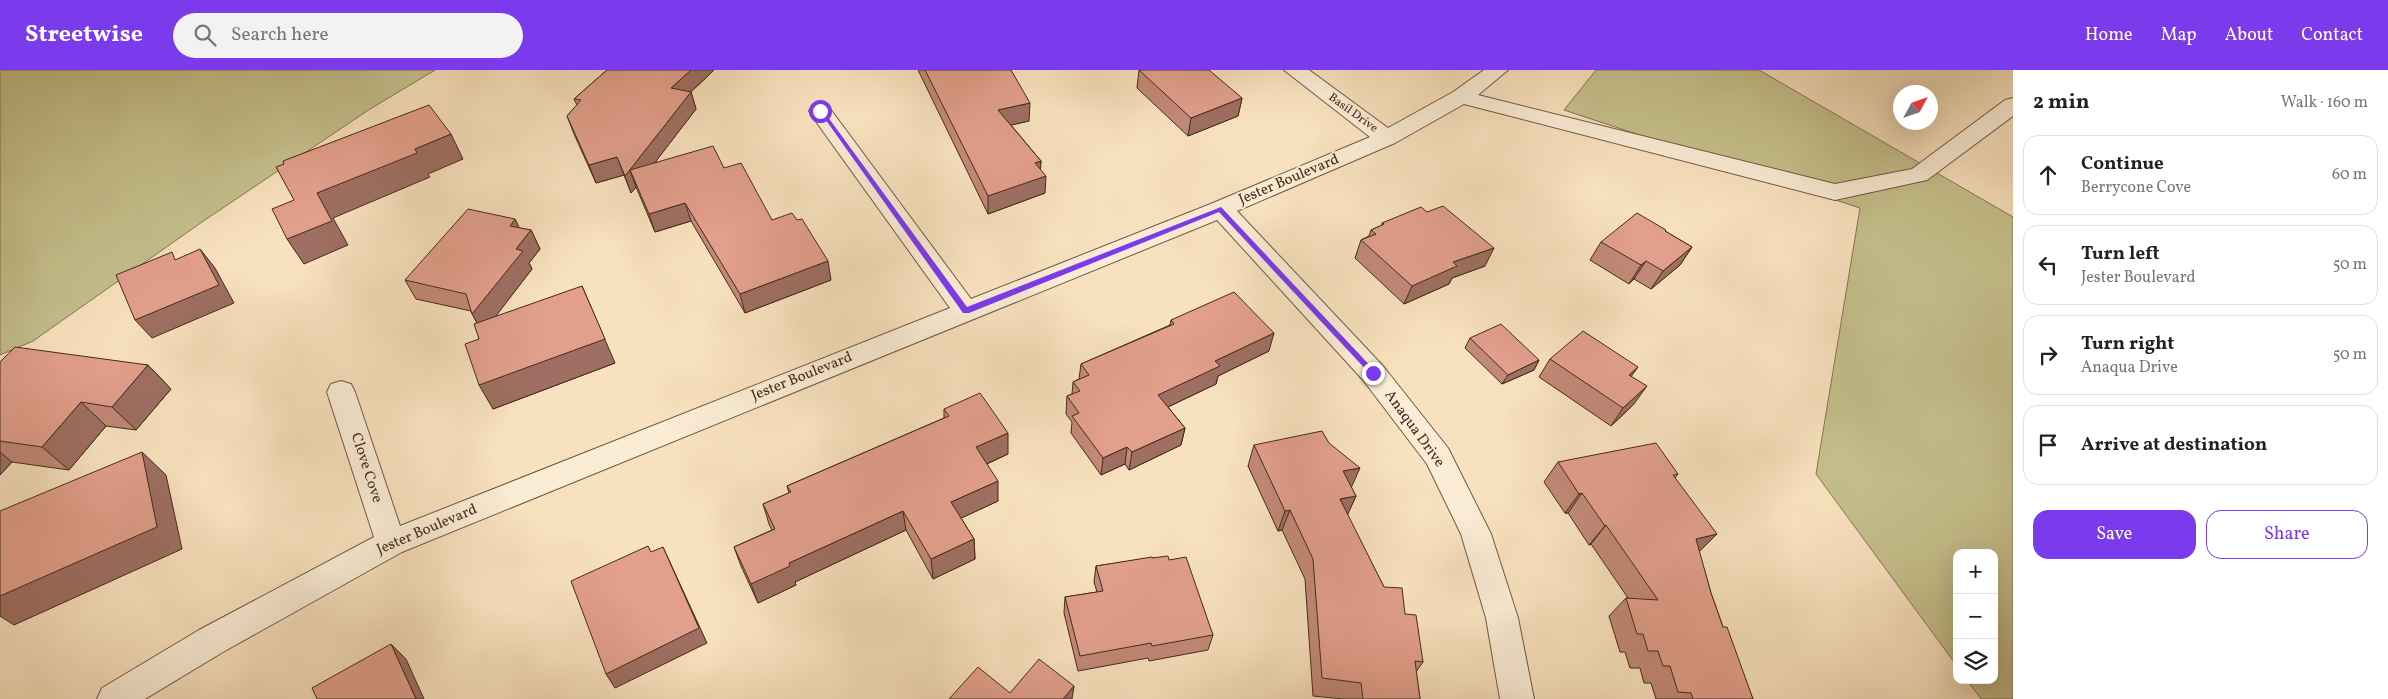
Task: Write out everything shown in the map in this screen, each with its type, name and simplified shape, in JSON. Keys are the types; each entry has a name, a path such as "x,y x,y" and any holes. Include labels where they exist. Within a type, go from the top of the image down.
{"street":[{"name":"Basil Drive","path":"1295,70 1387,138"},
{"name":"Jester Boulevard","path":"114,699 211,641 391,543 1221,209 1387,138 1461,97 1497,70"},
{"path":"1461,97 1835,192 1919,175 2013,105"},
{"path":"820,111 966,311"},
{"name":"Anaqua Drive","path":"1221,209 1373,373 1438,456 1476,534 1502,618 1517,699"},
{"name":"Clove Cove","path":"341,392 391,543"}],"shaded area":[{"path":"0,70 435,70 370,109 202,222 33,341 0,355"},
{"path":"1596,70 1759,70 2013,217 2013,699 1981,699 1970,684 1998,684 1998,549 1953,549 1953,661 1816,474 1860,208 1564,110"}],"building":[{"path":"607,70 691,70 671,88 691,92 625,176 617,157 589,165 567,116 581,100 574,99"},
{"path":"925,70 1011,70 1030,103 998,110 1041,161 1035,163 1046,176 988,196"},
{"path":"1139,70 1209,70 1242,98 1191,118"},
{"path":"429,105 451,134 415,149 417,153 317,193 332,221 287,239 272,209 294,200 276,167 284,164 283,161"},
{"path":"713,146 724,168 741,163 772,220 792,213 797,220 802,219 828,261 740,294 685,203 649,214 630,170"},
{"path":"1443,206 1494,248 1453,262 1457,266 1412,286 1361,240 1376,234 1371,230 1384,224 1382,223 1421,207 1427,212"},
{"path":"468,209 515,219 510,226 531,230 516,249 523,251 472,314 466,294 405,280"},
{"path":"1637,213 1692,247 1663,271 1646,261 1641,265 1601,242"},
{"path":"200,249 219,285 135,320 116,275 172,252 175,260"},
{"path":"582,286 605,339 479,385 465,344 479,339 474,324"},
{"path":"1234,292 1274,333 1215,361 1220,366 1158,395 1185,428 1132,452 1127,447 1103,458 1072,416 1079,413 1067,396 1080,391 1073,382 1089,375 1081,364 1174,324 1171,320"},
{"path":"1501,324 1539,360 1508,375 1470,338"},
{"path":"1583,331 1638,367 1629,375 1647,386 1623,408 1550,359"},
{"path":"15,347 148,365 112,407 81,402 42,447 0,441 0,362"},
{"path":"980,393 1008,433 976,447 998,481 951,502 974,539 931,559 903,511 789,563 790,566 751,584 734,547 775,529 763,504 791,492 787,486 949,416 944,409"},
{"path":"1322,431 1329,443 1360,468 1343,471 1356,496 1340,499 1384,587 1402,588 1405,614 1416,615 1423,662 1415,661 1420,699 1363,699 1361,683 1322,678 1313,559 1290,510 1285,511 1254,445"},
{"path":"1656,443 1678,474 1673,475 1717,534 1696,539 1723,627 1727,627 1753,699 1693,699 1691,693 1678,692 1670,666 1663,666 1658,651 1648,651 1643,634 1637,634 1626,598 1658,600 1606,525 1582,493 1579,494 1558,462"},
{"path":"142,452 157,527 0,596 0,511"},
{"path":"648,546 651,552 663,547 699,628 606,674 571,581"},
{"path":"1168,556 1169,560 1186,557 1213,635 1152,646 1151,643 1080,656 1065,597 1103,591 1096,566"},
{"path":"391,644 416,699 317,699 312,688"},
{"path":"1039,659 1074,686 1063,699 949,699 978,667 1010,693"}],"route":[{"path":"820,111 966,311 1221,209 1373,373"}]}
